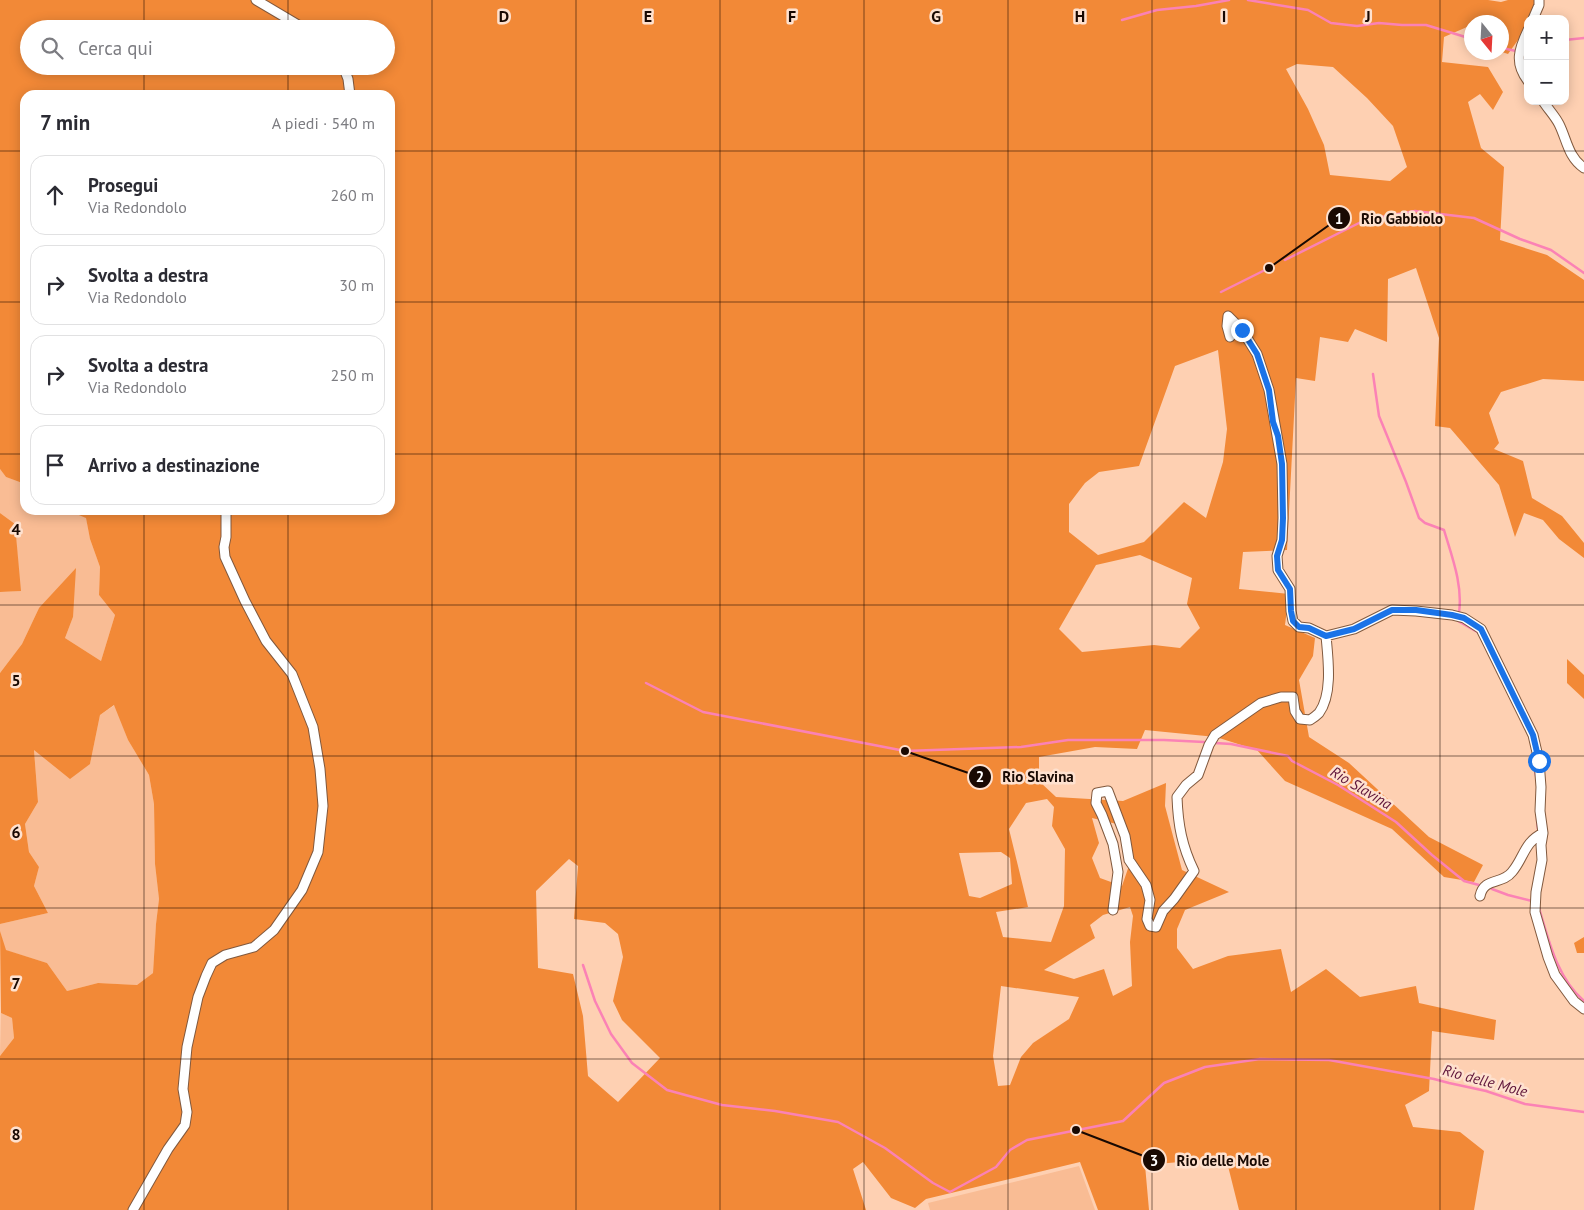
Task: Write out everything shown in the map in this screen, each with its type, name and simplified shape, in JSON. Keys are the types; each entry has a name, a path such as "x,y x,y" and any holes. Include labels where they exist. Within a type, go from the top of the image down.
{"street":[{"path":"256,0 290,20"},
{"path":"1535,15 1539,0"},
{"path":"1524,39 1520,48 1519,62 1524,76"},
{"path":"347,75 349,90"},
{"path":"1546,105 1559,123 1567,147 1577,163 1584,168"},
{"path":"1230,337 1227,326 1228,316 1242,330 1257,354 1269,390 1282,464 1283,518 1282,540 1277,556 1278,570 1290,589 1293,621 1299,627 1309,628 1326,636 1354,629 1392,610 1416,610 1464,618 1481,629 1533,735 1539,761 1540,811 1543,833 1541,845 1542,860 1536,892 1535,912 1548,957 1561,984 1574,1001 1584,1010"},
{"path":"133,1210 168,1149 185,1125 187,1112 183,1089 187,1047 198,997 212,963 225,955 254,946 274,930 302,890 318,852 323,806 320,769 312,727 292,674 266,641 225,557 226,515"},
{"path":"1113,910 1118,872 1113,844 1096,803 1097,793 1108,791 1125,836 1129,860 1146,885 1150,900 1147,918 1150,926 1156,927 1163,911 1194,871 1185,853 1180,834 1177,796 1198,775 1215,735 1261,703 1281,697 1293,697 1295,711 1300,719 1310,720 1319,713 1328,690 1326,636"},
{"path":"1480,896 1485,885 1512,873 1530,841 1543,833"}],"shaded area":[{"path":"0,0 1488,0 1501,2 1508,0 1539,0 1533,15 1524,15 1524,32 1509,53 1509,15 1464,15 1464,28 1444,37 1442,62 1488,67 1503,92 1493,110 1480,94 1468,102 1481,148 1504,167 1500,240 1547,255 1584,280 1584,381 1543,379 1501,392 1489,413 1499,443 1494,449 1523,461 1532,498 1562,516 1584,543 1584,558 1559,539 1543,520 1524,513 1515,537 1499,485 1450,428 1435,426 1439,338 1416,268 1388,279 1387,342 1355,329 1348,342 1320,337 1315,381 1296,378 1287,550 1243,552 1239,589 1289,594 1285,625 1315,638 1313,656 1299,680 1309,737 1349,763 1429,837 1483,865 1474,882 1444,877 1392,829 1285,781 1257,750 1216,737 1145,730 1137,749 1095,747 1039,757 1039,781 1056,797 1123,801 1166,783 1165,806 1182,870 1229,892 1185,910 1177,929 1177,948 1193,969 1228,956 1281,949 1291,992 1326,969 1360,997 1416,986 1419,1003 1496,1020 1494,1040 1432,1031 1429,1091 1405,1105 1413,1127 1460,1132 1484,1151 1474,1210 1239,1210 1226,1158 1145,1165 1149,1210 1098,1210 1080,1162 926,1199 915,1208 891,1198 863,1162 853,1169 866,1210 0,1210 0,1056 14,1038 12,1018 1,1013 0,931 6,950 47,963 67,991 98,983 137,985 153,973 159,899 155,864 154,804 149,775 128,740 114,705 100,715 90,764 70,779 34,750 38,802 25,824 29,852 39,867 34,886 48,913 0,924 0,673 22,644 39,608 76,568 73,617 65,638 101,661 115,615 99,595 100,567 90,539 86,518 79,515 395,515 395,90 20,90 20,482 6,477 0,469","holes":["1297,64 1333,67 1367,98 1393,126 1407,167 1390,181 1330,175 1324,145 1308,109 1286,69","1218,350 1227,429 1223,462 1206,518 1184,502 1144,542 1098,555 1069,532 1069,504 1085,483 1099,472 1139,466 1175,366","1140,555 1192,578 1187,604 1200,628 1180,648 1154,645 1082,652 1059,629 1096,565","1047,799 1054,807 1052,826 1065,849 1064,906 1051,942 1003,937 996,912 1028,907 1009,829 1026,803","1092,818 1125,826 1132,857 1122,886 1100,878 1092,858 1099,843","1001,852 1010,858 1012,884 980,898 969,896 959,853","569,859 578,866 574,919 605,923 618,934 623,957 613,1001 622,1020 660,1058 618,1102 588,1076 583,1016 573,974 538,968 536,891","1130,907 1133,916 1130,942 1132,986 1113,996 1104,969 1074,979 1044,970 1095,938 1090,925 1103,915","1001,986 1079,997 1069,1019 1033,1043 1021,1057 1010,1085 998,1086 993,1056"]},
{"path":"0,469 6,477 20,482 20,515 81,515 86,517 90,539 100,567 99,595 115,615 101,661 65,638 73,617 39,608 22,644 0,673 0,592 20,591 15,524 0,513"},
{"path":"0,513 15,524 21,591 0,592"},
{"path":"1567,659 1584,675 1584,699 1567,683"},
{"path":"115,705 128,740 149,775 154,804 155,864 159,899 153,973 137,985 98,983 67,991 47,963 5,950 0,924 48,913 34,886 39,867 29,852 25,824 38,802 34,749 90,764 100,715"},
{"path":"1584,937 1584,953 1577,953 1574,943"},
{"path":"1,1013 12,1018 14,1038 0,1056"},
{"path":"1079,1166 1095,1210 930,1210 928,1203"}],"waterway":[{"path":"1122,20 1157,10 1229,0"},
{"path":"1248,0 1308,10 1331,23 1357,26 1379,23 1426,25 1464,37"},
{"path":"1569,40 1584,38"},
{"path":"1509,50 1516,51"},
{"path":"1285,260 1365,220 1415,211 1474,218 1520,239 1551,250 1584,273"},
{"path":"1221,292 1269,268"},
{"path":"1373,374 1379,416 1419,518 1425,523 1444,530 1458,582 1459,613"},
{"path":"1458,621 1480,635"},
{"name":"Rio Slavina","path":"646,683 703,712 905,751 1021,747 1068,740 1204,742"},
{"name":"Rio Slavina","path":"1215,743 1231,744 1288,756 1292,761 1338,785 1396,822 1464,881 1479,885"},
{"path":"1533,754 1536,776"},
{"path":"1537,819 1538,829"},
{"name":"Rio Slavina","path":"1492,889 1508,895 1532,900"},
{"name":"Rio Slavina","path":"1539,908 1555,958 1567,981 1584,1001"},
{"name":"Rio delle Mole","path":"583,965 595,1001 611,1034 632,1063 667,1090 722,1105 775,1111 838,1122 885,1148 933,1183 950,1192 996,1167 1010,1150 1027,1140 1123,1121 1164,1083 1205,1067 1260,1059 1329,1060 1434,1079 1486,1091 1525,1104 1584,1112"}],"place":[{"name":"Rio Gabbiolo","path":"1269,268"},
{"name":"Rio Slavina","path":"905,751"},
{"name":"Rio delle Mole","path":"1076,1130"}],"route":[{"path":"1242,330 1257,354 1269,390 1273,422 1278,436 1282,464 1283,518 1282,540 1277,556 1278,570 1290,589 1293,621 1299,627 1309,628 1326,636 1347,632 1392,610 1416,610 1464,618 1481,629 1533,735 1539,761"}]}
